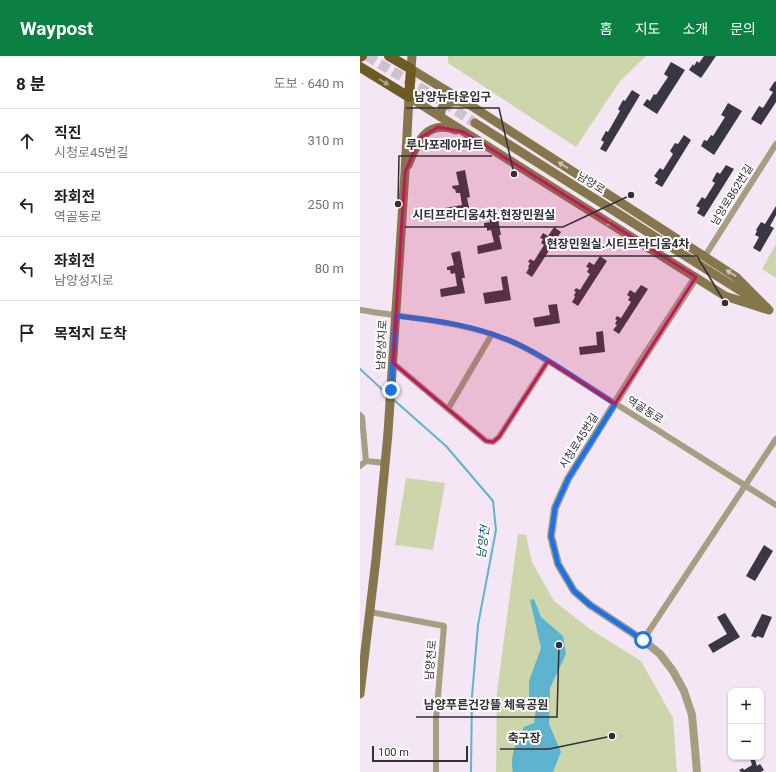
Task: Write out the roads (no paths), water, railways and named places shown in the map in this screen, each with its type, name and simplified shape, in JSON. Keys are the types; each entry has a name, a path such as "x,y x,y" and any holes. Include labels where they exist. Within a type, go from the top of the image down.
{"main road":[{"path":"389,56 470,105 705,256 736,277 772,312"},
{"path":"411,70 412,56"},
{"path":"360,67 725,296 772,312"},
{"name":"남양성지로","path":"360,694 388,433 406,172 411,70"},
{"path":"441,117 441,108 449,102 460,102 470,105"},
{"name":"남양로","path":"475,123 772,312"},
{"path":"406,172 416,146 426,132 431,129 444,126 464,132"}],"street":[{"name":"남양로862번길","path":"705,256 776,144"},
{"name":"시청로45번길","path":"696,277 568,479 555,508 551,536 558,564 574,591 590,605 643,640 660,654 673,671 684,691 692,715 697,772"},
{"name":"역골동로","path":"360,310 461,326 492,334 520,345 548,361 776,505"},
{"path":"448,409 492,334"},
{"path":"393,363 486,441 493,442 499,437 548,361"},
{"path":"360,415 362,416 366,461"},
{"path":"643,640 776,438"},
{"path":"360,466 366,461 385,463"},
{"name":"남양천로","path":"370,612 444,626 436,718 436,772"}],"water":[{"path":"534,599 541,617 563,636 566,654 550,688 549,724 561,752 553,772 513,772 512,760 516,743 524,727 534,723 536,709 529,697 529,681 541,648 530,600"}],"waterway":[{"name":"남양천","path":"360,369 387,394"},
{"name":"남양천","path":"394,400 446,446 493,501 496,530 478,625 472,696 471,772"}],"tunnel":[{"path":"367,56 429,93 475,123"}],"place":[{"name":"남양뉴타운입구","path":"514,174"},
{"name":"시티프라디움4차.현장민원실","path":"631,195"},
{"name":"루나포레아파트","path":"398,204"},
{"name":"현장민원실.시티프라디움4차","path":"725,303"},
{"name":"남양푸른건강뜰 체육공원","path":"559,645"},
{"name":"축구장","path":"612,736"}]}
